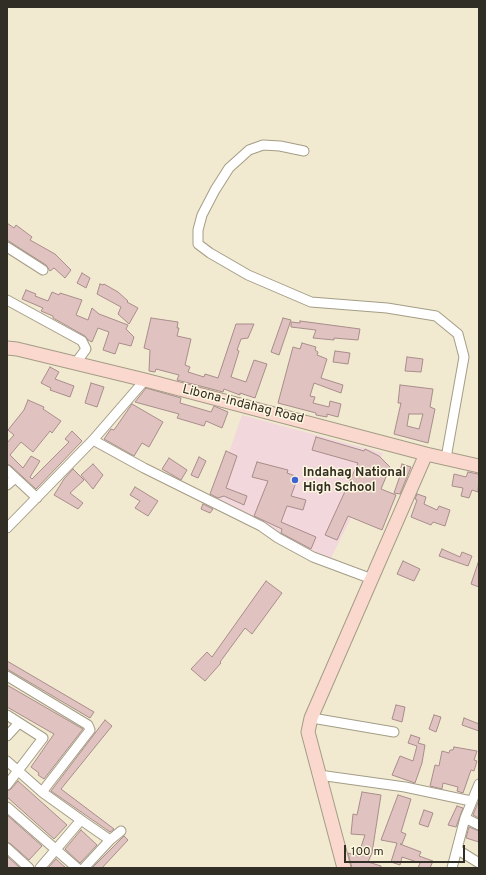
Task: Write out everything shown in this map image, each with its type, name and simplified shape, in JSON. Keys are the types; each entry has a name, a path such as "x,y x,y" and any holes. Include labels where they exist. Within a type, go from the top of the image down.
{"main road":[{"name":"Libona-Indahag Road","path":"7,348 17,349 145,380 426,454 479,466"},
{"path":"344,868 308,732 312,718 426,454"}],"street":[{"path":"304,151 280,146 263,145 249,150 229,168 215,190 202,215 198,230 198,244 210,253 248,275 312,302 387,308 436,316 458,334 464,357 446,458"},
{"path":"7,247 43,270"},
{"path":"7,300 82,341 86,349 75,364"},
{"path":"7,528 93,440 145,380"},
{"path":"93,440 144,468 261,526 278,538 308,554 372,579"},
{"path":"7,470 37,498"},
{"path":"7,485 15,478"},
{"path":"7,676 88,725 90,730 42,792"},
{"path":"7,715 43,738 19,771 7,784"},
{"path":"312,718 394,732"},
{"path":"7,736 19,723"},
{"path":"7,761 42,792 110,840"},
{"path":"319,775 405,787 476,793 465,818 458,850 452,868"},
{"path":"7,807 77,868"},
{"path":"465,818 479,825"},
{"path":"40,868 81,820"},
{"path":"84,868 110,840 121,831"},
{"path":"7,848 29,868"},
{"path":"458,850 479,863"}],"shaded area":[{"name":"Indahag National High School","path":"242,415 383,453 329,562 210,507"}],"building":[{"path":"7,223 14,228 16,225 32,237 30,240 55,254 71,270 65,278 54,268 50,271 46,265 7,240"},
{"path":"82,273 90,278 86,288 77,283"},
{"path":"100,284 104,284 118,292 128,301 127,302 138,308 129,324 118,314 121,307 97,294"},
{"path":"26,290 36,294 35,296 48,301 52,292 82,300 76,315 88,320 92,308 99,314 128,325 126,329 134,337 131,346 119,343 115,354 103,350 109,332 98,328 92,342 88,340 85,336 53,318 53,316 41,311 43,308 22,299"},
{"path":"151,318 178,322 177,328 179,328 177,336 191,339 185,365 190,367 188,372 204,377 205,374 218,378 236,324 254,324 248,338 241,339 231,377 246,382 254,360 267,364 255,398 240,393 240,395 224,389 223,392 177,380 179,375 156,369 155,372 149,371 150,350 144,348"},
{"path":"283,318 291,320 279,355 271,352"},
{"path":"300,321 360,329 358,340 313,338 316,330 291,327 291,322 300,323"},
{"path":"302,343 316,347 315,350 318,352 317,355 327,359 321,378 343,385 341,393 314,383 310,396 315,397 313,403 329,407 330,401 341,404 338,417 327,414 327,417 316,415 316,413 278,403 293,347 300,349"},
{"path":"335,351 350,353 348,364 333,362"},
{"path":"407,357 423,359 421,372 405,371"},
{"path":"50,367 59,372 55,379 74,386 70,397 50,390 51,388 41,383"},
{"path":"91,383 104,387 97,407 85,403"},
{"path":"400,385 433,389 430,407 435,409 428,443 394,434 401,403 398,403","holes":["409,414 423,414 419,429 407,426"]},
{"path":"146,388 181,398 180,403 211,412 214,406 228,412 222,428 206,421 204,426 177,418 179,414 135,402"},
{"path":"28,400 44,407 43,409 61,421 52,433 50,431 33,452 21,442 10,455 23,468 31,456 40,461 30,477 32,479 69,442 65,439 72,431 82,441 36,489 7,464 7,443 14,435 8,430 24,410"},
{"path":"132,404 163,422 149,447 142,443 134,456 104,439 111,429 114,430"},
{"path":"316,437 364,451 365,449 379,456 390,467 381,489 396,495 382,530 348,516 337,540 325,535 358,463 312,450"},
{"path":"226,451 237,456 226,488 247,496 244,505 224,496 218,498 210,494"},
{"path":"199,457 206,461 198,478 191,475"},
{"path":"169,458 187,470 181,480 162,469"},
{"path":"257,462 288,470 287,473 298,477 291,496 306,500 303,510 287,506 281,522 316,537 311,549 281,533 282,529 254,516 268,481 252,477"},
{"path":"93,464 103,475 93,489 81,475"},
{"path":"402,464 411,467 400,494 394,493 401,473 399,473"},
{"path":"73,469 84,480 70,493 83,503 78,509 54,495 64,479"},
{"path":"468,472 478,474 479,476 478,492 472,490 469,498 461,496 463,488 452,486 454,474 466,477"},
{"path":"135,487 158,501 148,516 135,508 140,501 130,495"},
{"path":"417,494 426,497 424,504 437,510 439,506 450,510 445,526 433,522 431,525 411,517 417,500 415,499"},
{"path":"203,504 213,509 210,513 201,509"},
{"path":"442,549 460,557 462,552 472,556 468,566 439,556"},
{"path":"403,561 420,569 414,581 397,574"},
{"path":"479,563 479,587 471,584"},
{"path":"266,581 282,593 252,634 245,628 220,662 221,663 205,681 191,669 207,652 212,657"},
{"path":"7,661 94,712 90,718 7,669"},
{"path":"7,685 83,729 44,779 31,767 54,734 7,707"},
{"path":"396,705 405,707 402,722 392,719"},
{"path":"434,715 441,717 436,732 429,729"},
{"path":"464,718 479,724 479,731 462,725"},
{"path":"105,720 112,726 61,789 114,829 110,832 51,791"},
{"path":"411,735 420,738 418,743 425,745 422,763 415,783 392,775 400,756 413,761 417,746 408,743"},
{"path":"454,747 477,751 474,760 477,761 474,771 471,770 463,793 457,791 458,787 443,783 442,789 430,786 435,765 439,766 442,751 449,753"},
{"path":"18,781 67,825 54,839 7,797 7,791 11,789"},
{"path":"362,792 381,795 372,853 368,862 381,866 381,868 352,868 348,853 358,856 365,835 351,834 353,814 357,815"},
{"path":"398,795 411,799 401,832 406,834 402,844 400,844 421,852 419,856 433,861 430,868 418,868 420,863 402,857 400,865 391,862 397,843 381,840"},
{"path":"479,800 479,818 473,815"},
{"path":"457,806 463,808 456,827 448,825"},
{"path":"424,810 433,813 428,827 419,824"},
{"path":"7,815 42,846 29,860 7,842"},
{"path":"469,827 479,831 479,842 466,838"},
{"path":"81,830 97,845 80,863 65,849"},
{"path":"124,836 128,840 102,868 92,868"},
{"path":"7,856 20,868 7,868"},
{"path":"56,859 66,868 48,868"}],"place":[{"name":"Indahag National High School","path":"295,480"}]}
